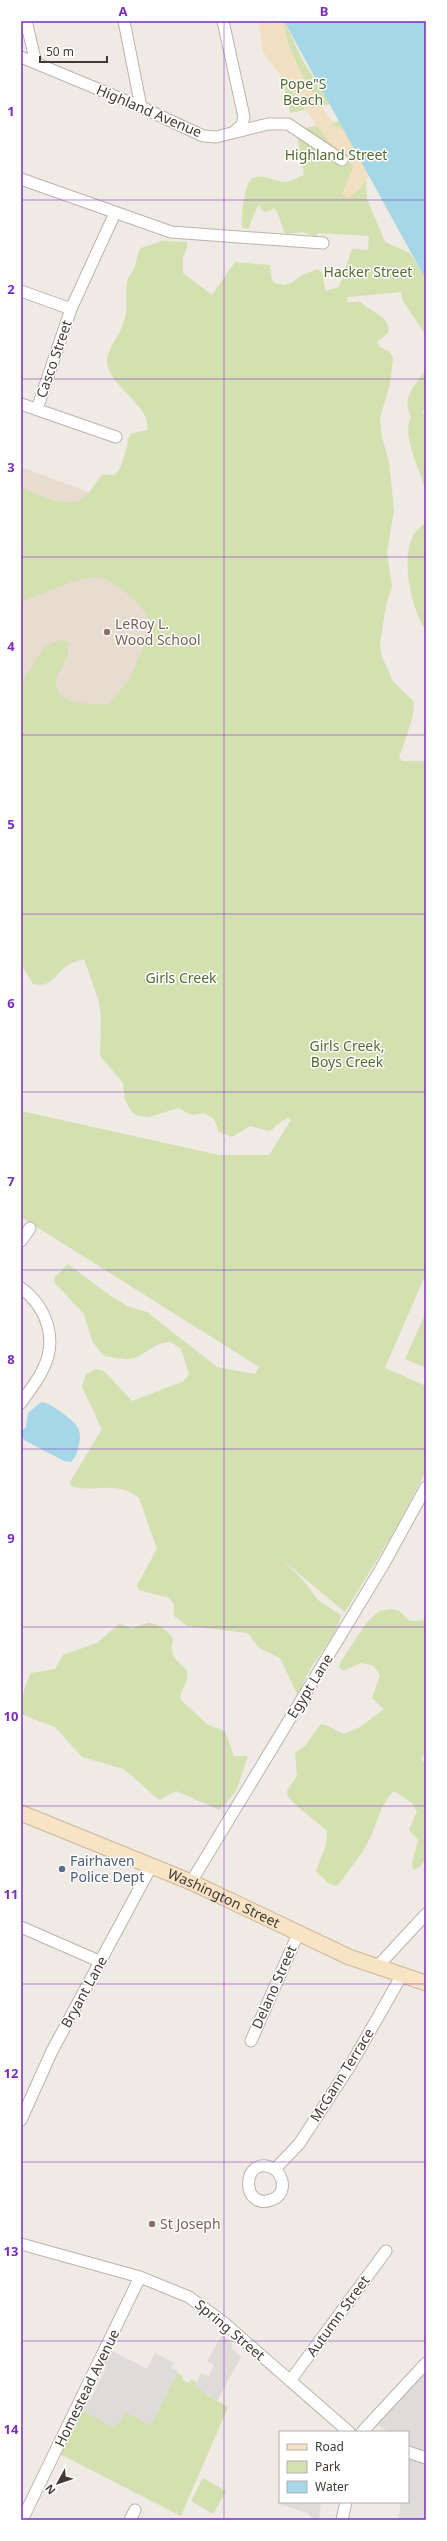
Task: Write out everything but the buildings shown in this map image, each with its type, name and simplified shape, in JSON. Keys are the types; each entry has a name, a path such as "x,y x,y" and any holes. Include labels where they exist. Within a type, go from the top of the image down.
{"main road":[{"name":"Washington Street","path":"21,1813 191,1882 298,1934 377,1967 426,1983"}],"street":[{"path":"26,21 36,63"},
{"path":"124,21 141,107"},
{"path":"223,21 244,117 242,125 235,131"},
{"name":"Highland Avenue","path":"21,57 141,107 203,136 216,137 235,131 268,124 288,124 342,160"},
{"path":"21,179 171,232 323,243"},
{"name":"Casco Street","path":"37,409 70,309 115,213"},
{"path":"21,291 70,309"},
{"path":"21,404 116,436"},
{"path":"21,1241 30,1228"},
{"path":"21,1288 31,1296 43,1312 48,1325 50,1339 49,1353 43,1370 21,1403"},
{"name":"Egypt Lane","path":"191,1882 382,1568 426,1487"},
{"name":"Bryant Lane","path":"21,2120 52,2051 151,1867"},
{"path":"377,1967 426,1914"},
{"path":"21,1927 101,1962"},
{"name":"Delano Street","path":"251,2041 298,1934"},
{"name":"McGann Terrace","path":"276,2169 299,2144 350,2066 402,1975"},
{"name":"Spring Street","path":"21,2244 140,2277 177,2291 199,2303 349,2431"},
{"name":"Autumn Street","path":"290,2381 386,2251"},
{"name":"Homestead Avenue","path":"22,2520 140,2277"},
{"path":"363,2431 426,2363"},
{"path":"409,2452 426,2458"},
{"path":"342,2520 346,2503"},
{"path":"130,2520 135,2510"}],"shaded area":[{"name":"LeRoy L. Wood School","path":"21,467 233,546 132,759 21,717"},
{"path":"222,2335 232,2344 231,2348 241,2357 217,2401 195,2386 201,2373 209,2376 214,2365 207,2361"},
{"path":"106,2348 147,2369 155,2353 174,2363 171,2368 178,2371 151,2425 126,2412 120,2423 117,2422 114,2428 77,2408 83,2397 90,2401 106,2367 99,2363"},
{"path":"419,2370 426,2376 426,2520 398,2520 401,2503 409,2503 409,2431 387,2431 372,2421"},
{"path":"279,2500 279,2503 321,2503 319,2520 314,2520 307,2513 277,2503"}],"green space":[{"name":"Pope\"S Beach","path":"271,21 284,21 303,61 331,104 290,113"},
{"path":"363,116 367,199 385,242 410,253 426,280 426,335 403,301 401,292 348,297 347,302 361,302 385,320 389,329 387,334 377,342 380,347 390,352 393,358 390,384 380,418 382,438 389,461 394,511 387,552 392,586 386,605 380,645 382,657 393,681 414,702 413,716 399,758 402,761 426,761 426,1278 424,1278 385,1368 426,1386 426,1471 398,1525 345,1612 280,1558 303,1580 318,1600 341,1615 333,1635 314,1663 304,1682 301,1692 297,1694 280,1658 259,1648 248,1633 187,1626 174,1616 174,1604 169,1598 139,1590 137,1585 157,1549 139,1498 122,1489 80,1488 71,1486 70,1482 102,1429 82,1387 86,1374 96,1369 105,1372 132,1401 184,1381 189,1374 181,1349 171,1342 165,1342 155,1346 130,1359 104,1356 92,1341 84,1314 54,1282 55,1277 68,1264 108,1294 127,1306 147,1312 217,1367 255,1374 259,1367 21,1217 21,1111 219,1155 269,1155 291,1120 287,1118 269,1131 250,1126 232,1137 219,1132 214,1119 204,1113 192,1115 178,1108 149,1117 138,1116 132,1112 125,1100 123,1083 100,1056 101,1018 99,1002 84,959 70,964 50,982 40,985 33,984 21,964 21,681 38,656 48,645 64,640 69,643 67,657 57,678 57,687 60,694 74,702 108,704 129,680 151,629 147,616 139,604 112,582 95,577 77,580 37,595 21,604 21,486 44,498 63,502 79,500 88,494 103,474 116,474 122,464 130,434 147,430 147,421 143,413 115,379 109,370 107,361 109,352 125,319 127,282 141,248 163,241 187,242 187,248 183,258 183,273 212,295 235,262 270,265 272,280 275,283 285,285 293,282 302,275 318,269 323,274 325,291 339,287 352,249 368,250 369,236 318,233 316,237 303,232 286,234 274,208 264,212 258,205 248,229 242,228 245,193 247,186 253,178 266,177 286,182 304,175 296,130"},
{"path":"426,370 426,402 423,412 426,418 426,493 408,434 411,417 408,410 408,397"},
{"path":"426,521 426,631 416,611 410,586 408,560 409,548 413,535"},
{"path":"426,1312 426,1368 405,1359"},
{"path":"392,1609 397,1610 409,1620 418,1621 426,1619 426,1752 421,1759 426,1765 426,1857 421,1866 413,1870 412,1863 418,1840 409,1830 417,1811 412,1803 394,1791 385,1801 370,1838 363,1850 338,1885 335,1886 327,1882 316,1871 326,1845 327,1831 288,1797 287,1791 297,1776 295,1753 305,1746 320,1725 323,1724 344,1734 360,1727 384,1709 372,1698 380,1675 374,1666 361,1663 343,1671 339,1667 340,1663 367,1622 379,1611"},
{"path":"148,1623 159,1626 166,1630 171,1636 173,1639 172,1651 174,1658 187,1671 187,1679 180,1699 208,1725 225,1731 234,1756 248,1756 236,1791 220,1810 176,1791 159,1800 124,1769 82,1757 55,1727 21,1714 23,1693 31,1673 55,1669 63,1655 97,1643 119,1624 132,1628"},
{"path":"177,2373 183,2376 182,2380 189,2383 191,2380 196,2382 195,2386 206,2392 205,2394 228,2407 181,2516 56,2452 77,2408 120,2423 126,2412 151,2425"},
{"path":"203,2478 226,2491 213,2514 191,2501"}],"sand":[{"path":"258,21 284,21 285,32 295,59 309,87 332,120 332,126 345,129 376,166 360,189 348,198 342,195 353,166 334,149 263,52"}],"water":[{"path":"284,21 426,21 426,280"},
{"path":"41,1402 61,1412 75,1423 79,1431 80,1441 76,1456 71,1462 64,1461 24,1440 21,1435 22,1430 26,1427 28,1413"}],"place":[{"name":"LeRoy L. Wood School","path":"107,632"},
{"name":"Fairhaven Police Dept","path":"62,1869"},
{"name":"St Joseph","path":"152,2224"}],"park label":[{"name":"Highland Street","path":"336,155"},
{"name":"Hacker Street","path":"368,272"},
{"name":"Girls Creek","path":"181,978"},
{"name":"Girls Creek, Boys Creek","path":"347,1054"}]}
